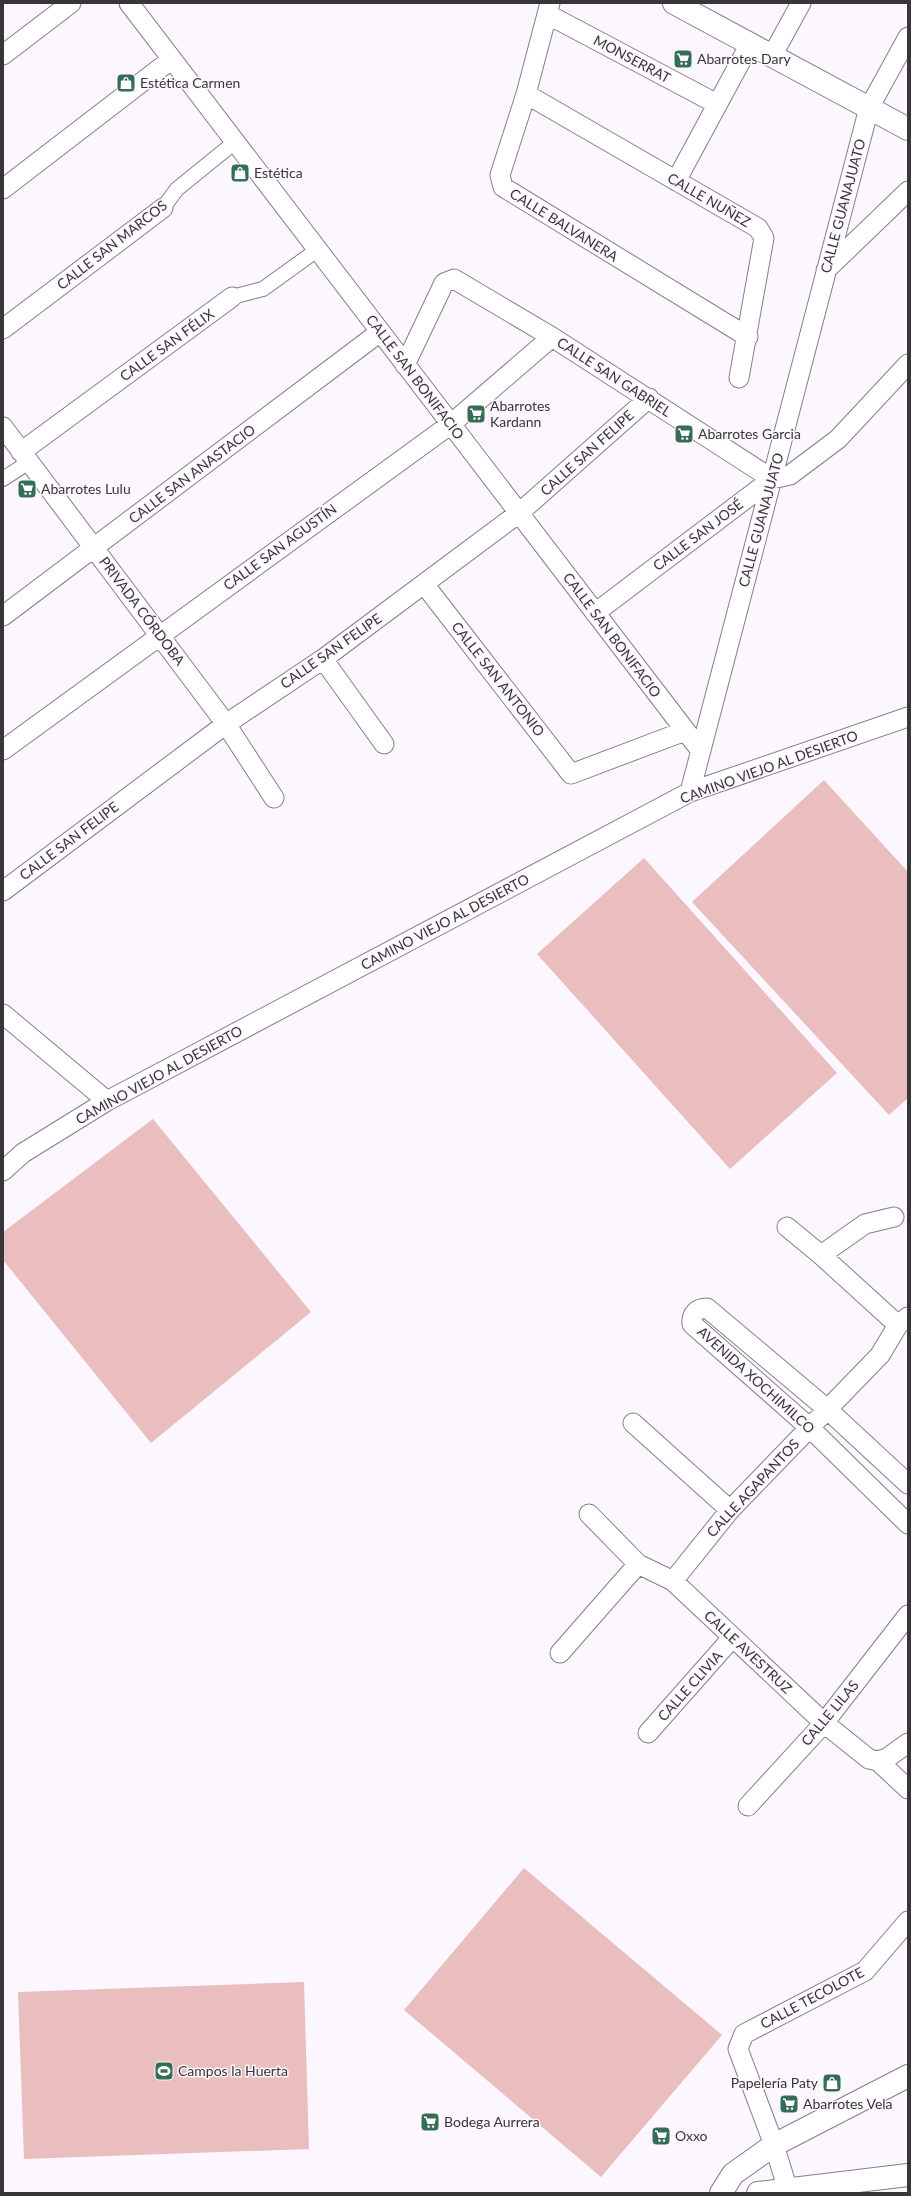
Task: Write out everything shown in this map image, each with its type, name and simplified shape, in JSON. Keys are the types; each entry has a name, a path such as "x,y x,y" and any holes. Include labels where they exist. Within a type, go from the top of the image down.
{"street":[{"path":"3,55 71,3"},
{"name":"CALLE SAN BONIFACIO","path":"129,3 701,752"},
{"path":"674,3 908,129"},
{"path":"772,56 800,3"},
{"name":"CALLE BALVANERA","path":"549,8 526,94 500,175 503,187 748,337"},
{"name":"MONSERRAT","path":"549,8 717,104"},
{"name":"CALLE GUANAJUATO","path":"690,792 869,108 908,37"},
{"path":"676,181 750,44"},
{"path":"3,189 172,60"},
{"name":"CALLE NUÑEZ","path":"526,94 758,228 764,238 748,337 739,378"},
{"name":"CALLE SAN MARCOS","path":"3,329 163,208 177,189 235,142"},
{"path":"826,270 908,191"},
{"name":"CALLE SAN FÉLIX","path":"3,479 25,457 232,297 263,289 318,250"},
{"name":"CALLE SAN GABRIEL","path":"405,365 444,283 454,279 552,337 649,398 772,479"},
{"name":"CALLE SAN ANASTACIO","path":"3,616 380,332"},
{"name":"CALLE SAN AGUSTÍN","path":"3,750 160,634 450,424 552,337"},
{"name":"CALLE SAN JOSÉ","path":"595,613 772,479 790,475 838,439 908,364"},
{"name":"CALLE SAN FELIPE","path":"3,891 226,724 323,659 519,513 649,398"},
{"name":"PRIVADA CÓRDOBA","path":"3,427 160,634 226,724 274,798"},
{"name":"CALLE SAN ANTONIO","path":"424,584 572,774 685,730"},
{"path":"323,659 384,744"},
{"name":"CAMINO VIEJO AL DESIERTO","path":"3,1171 23,1153 107,1101 690,792 908,717"},
{"path":"3,1014 107,1101"},
{"path":"821,1255 865,1224 894,1217"},
{"path":"786,1227 903,1321"},
{"name":"AVENIDA XOCHIMILCO","path":"908,1484 827,1409 707,1308 697,1310 694,1314 692,1324 810,1428 908,1524"},
{"name":"CALLE AGAPANTOS","path":"673,1581 730,1510 880,1355 903,1321"},
{"path":"633,1423 730,1510"},
{"name":"CALLE AVESTRUZ","path":"589,1514 638,1564 673,1581 824,1723 869,1759 878,1762 908,1789"},
{"path":"560,1653 638,1564"},
{"name":"CALLE LILAS","path":"748,1806 824,1723 908,1615"},
{"name":"CALLE CLIVIA","path":"648,1733 732,1638"},
{"path":"878,1762 887,1758 908,1743"},
{"name":"CALLE TECOLOTE","path":"774,2145 738,2049 744,2034 865,1971 908,1921"},
{"path":"721,2193 733,2174 774,2145 908,2076"},
{"path":"774,2145 788,2190"},
{"path":"758,2193 874,2181 908,2175"},
{"path":"855,2193 874,2181"}],"shaded area":[{"path":"824,780 908,872 908,1098 889,1115 692,902"},
{"path":"644,858 837,1073 730,1169 537,954"},
{"path":"153,1119 311,1312 151,1443 3,1260 3,1232"},
{"path":"524,1868 722,2035 601,2177 404,2010"},
{"name":"Campos la Huerta","path":"304,1982 309,2149 24,2159 18,1992"}],"place":[{"name":"Abarrotes Dary","path":"683,59"},
{"name":"Estética Carmen","path":"126,83"},
{"name":"Estética","path":"240,173"},
{"name":"Abarrotes Kardann","path":"476,414"},
{"name":"Abarrotes Garcia","path":"684,434"},
{"name":"Abarrotes Lulu","path":"27,489"},
{"name":"Campos la Huerta","path":"164,2071"},
{"name":"Papelería Paty","path":"832,2083"},
{"name":"Abarrotes Vela","path":"789,2104"},
{"name":"Bodega Aurrera","path":"430,2122"},
{"name":"Oxxo","path":"661,2136"}]}
